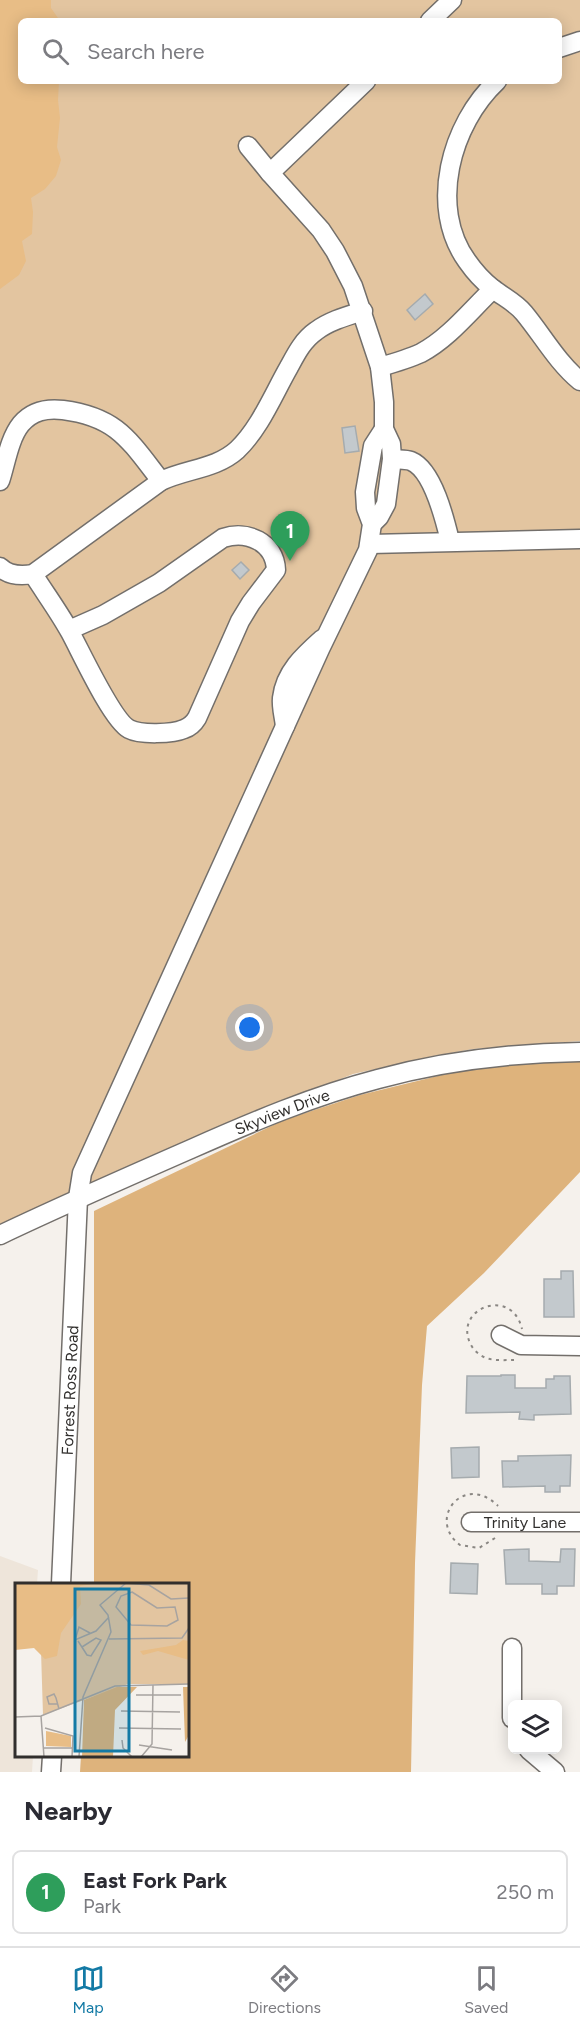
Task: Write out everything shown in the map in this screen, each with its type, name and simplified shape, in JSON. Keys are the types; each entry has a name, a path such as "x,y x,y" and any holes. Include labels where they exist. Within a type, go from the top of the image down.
{"street":[{"path":"432,18 452,0"},
{"path":"562,47 580,41"},
{"path":"270,173 363,84"},
{"path":"494,84 479,102 461,132 451,162 447,208 453,236 467,261 493,289 517,305 564,366 580,381"},
{"path":"248,146 328,240 353,286 363,311 380,368 384,429 391,444 392,459 386,504 372,524 366,508 365,492 373,446 384,429"},
{"path":"380,368 416,355 432,346 493,289"},
{"path":"0,567 10,574 33,574 160,481 174,474 218,462 235,451 257,424 303,343 321,327 363,311"},
{"path":"0,481 20,425 35,412 55,409 92,415 111,425 131,443 160,481"},
{"path":"392,459 411,461 422,471 438,498 450,541"},
{"name":"Forrest Ross Road","path":"61,1583 79,1183 91,1149 370,544 372,524"},
{"path":"33,574 69,630 108,702 124,725 130,730 140,732 166,732 184,729 197,717 240,621 276,570 274,556 262,542 252,537 231,535 223,537 150,588 103,615 69,630"},
{"path":"370,544 580,539"},
{"name":"Skyview Drive","path":"0,1235 78,1198 257,1120 376,1079 435,1066 498,1057 580,1052"},
{"path":"501,1335 521,1345 580,1346"},
{"name":"Trinity Lane","path":"471,1522 580,1522"},
{"path":"512,1648 513,1700"},
{"path":"535,1754 555,1772"},
{"path":"51,1772 52,1757"}],"shaded area":[{"path":"0,0 580,0 580,1041 473,1049 353,1074 119,1170 0,1224"},
{"path":"0,0 51,0 51,8 58,18 18,18 18,84 59,84 60,118 57,147 61,160 56,176 45,189 31,198 32,234 22,241 26,261 19,275 0,289"},
{"path":"580,1059 580,1172 484,1273 427,1326 422,1385 415,1563 411,1772 80,1772 81,1757 189,1757 189,1583 94,1583 94,1211 284,1120 360,1095 450,1073 522,1063"},
{"path":"0,1556 38,1570 37,1583 15,1583 15,1757 33,1757 32,1772 0,1772"}],"building":[{"path":"425,294 433,304 415,320 407,310"},
{"path":"355,426 359,451 345,453 342,428"},
{"path":"241,562 249,570 240,579 232,570"},
{"path":"561,1271 573,1271 574,1317 544,1317 544,1279 561,1279"},
{"path":"515,1375 515,1388 546,1388 546,1379 554,1379 554,1376 570,1376 571,1414 534,1415 534,1420 519,1419 520,1412 466,1413 467,1376"},
{"path":"479,1447 479,1477 452,1478 451,1448"},
{"path":"571,1455 570,1486 560,1486 560,1492 545,1492 545,1486 503,1487 502,1461 518,1461 518,1456"},
{"path":"529,1549 529,1561 560,1562 561,1549 575,1549 574,1586 557,1586 557,1594 542,1594 542,1584 506,1584 504,1550"},
{"path":"451,1563 478,1564 477,1594 450,1593"}],"place":[{"name":"East Fork Park","path":"290,561"}]}
